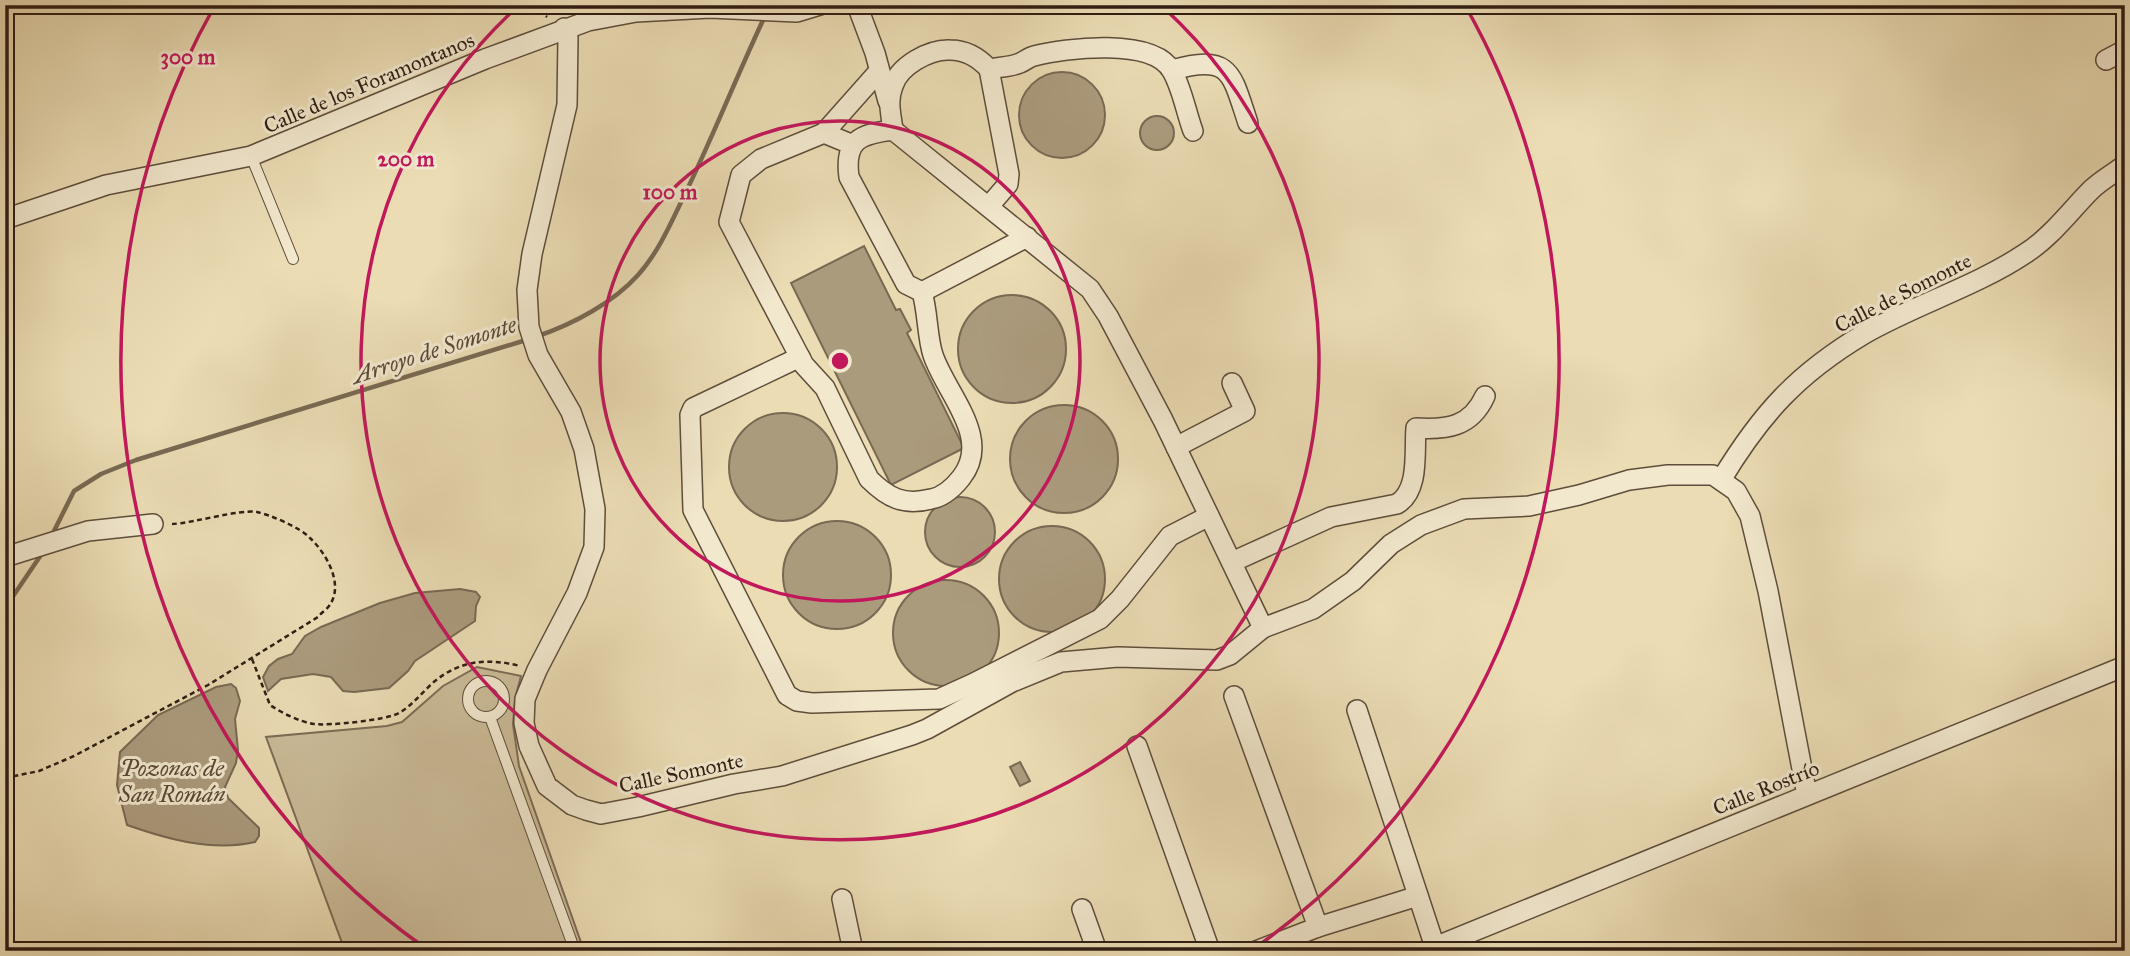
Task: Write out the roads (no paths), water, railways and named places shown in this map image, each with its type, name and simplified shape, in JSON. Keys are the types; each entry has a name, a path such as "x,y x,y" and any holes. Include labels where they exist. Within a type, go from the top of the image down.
{"street":[{"name":"Calle de los Foramontanos","path":"5,219 106,185 251,156 277,148 336,120 588,21 636,12 710,8 797,12 820,5"},
{"path":"857,5 875,53 889,102 893,130 1090,289 1108,316 1176,447 1263,628"},
{"name":"Calle Somonte","path":"564,29 569,37 567,105 533,254 527,290 528,327 538,355 571,412 584,449 594,509 594,547 577,593 525,699 524,723 529,746 547,786 572,805 601,814 782,776 928,729 1012,682 1061,662 1118,657 1217,660 1230,655 1263,628 1313,609 1353,581 1391,544 1421,524 1464,509 1529,506 1629,480 1668,475 1713,475 1721,480"},
{"path":"889,102 898,73 932,53 950,50 966,53 979,59 989,69 1009,174 1008,184 989,206"},
{"path":"989,69 1019,63 1031,56 1073,50 1137,50 1153,55 1171,70 1193,131"},
{"path":"2106,60 2125,50"},
{"path":"1171,70 1199,63 1219,65 1235,83 1248,123"},
{"path":"879,71 824,133 761,159 741,175 729,222 804,365 825,388 869,478 880,490 896,500 913,503 935,499 953,488 965,472 972,454 972,435 932,354 922,292 906,284 849,177 846,159 853,145 862,136 893,130"},
{"path":"824,133 853,145"},
{"name":"Calle de Somonte","path":"1721,480 1764,415 1792,386 1819,364 1865,334 1949,295 2028,252 2093,188 2125,165"},
{"path":"922,292 1027,237"},
{"path":"800,357 693,408 690,415 693,510 787,695 797,701 812,703 939,699 1100,620 1170,536 1209,516"},
{"path":"1176,447 1245,411 1232,383"},
{"path":"1421,524 1411,489 1416,428 1456,426 1471,418 1485,396"},
{"path":"1721,480 1736,491 1750,516 1768,591 1807,795"},
{"path":"1232,562 1331,517 1397,504 1411,489"},
{"path":"5,557 88,531 153,524"},
{"name":"Calle Rostrío","path":"1430,949 2125,666"},
{"path":"1234,696 1318,927"},
{"path":"1357,710 1418,895 1430,949"},
{"path":"1138,746 1210,951"},
{"path":"1256,951 1318,927 1418,895"},
{"path":"842,899 853,951"},
{"path":"1082,909 1097,951"}],"lane":[{"path":"251,156 293,259"},
{"path":"485,681 496,683 501,688 504,699 500,710 490,717 478,716 470,707 468,695 474,685 485,681"},
{"path":"504,699 525,699"},
{"path":"490,717 575,951"}],"water":[{"path":"1062,72 1079,75 1093,84 1102,98 1105,115 1102,132 1093,146 1079,155 1062,158 1045,155 1031,146 1022,132 1019,115 1022,98 1031,84 1045,75"},
{"path":"1157,116 1169,121 1174,133 1169,145 1157,150 1145,145 1140,133 1145,121"},
{"path":"864,246 896,310 900,309 911,330 907,333 964,448 891,485 791,283"},
{"path":"1012,295 1033,299 1050,311 1062,328 1066,349 1062,370 1050,387 1033,399 1012,403 991,399 974,387 962,370 958,349 962,328 974,311 991,299"},
{"path":"1064,405 1085,409 1102,421 1114,438 1118,459 1114,480 1102,497 1085,509 1064,513 1043,509 1026,497 1014,480 1010,459 1014,438 1026,421 1043,409"},
{"path":"783,413 804,417 821,429 833,446 837,467 833,488 821,505 804,517 783,521 762,517 745,505 733,488 729,467 733,446 745,429 762,417"},
{"path":"960,497 985,507 995,532 985,557 960,567 935,557 925,532 935,507"},
{"path":"837,521 858,525 875,537 887,554 891,575 887,596 875,613 858,625 837,629 816,625 799,613 787,596 783,575 787,554 799,537 816,525"},
{"path":"1052,526 1072,530 1090,541 1101,559 1105,579 1101,599 1090,617 1072,628 1052,632 1032,628 1014,617 1003,599 999,579 1003,559 1014,541 1032,530"},
{"path":"946,580 966,584 984,595 995,613 999,633 995,653 984,671 966,682 946,686 926,682 908,671 897,653 893,633 897,613 908,595 926,584"},
{"path":"460,589 476,592 480,597 475,621 415,661 389,688 343,691 331,677 313,674 281,679 268,691 263,677 269,666 292,654 305,636 321,627 380,603 415,593"},
{"name":"Pozonas de San Román","path":"231,684 236,688 240,701 235,719 238,750 236,763 225,787 228,798 259,828 259,836 255,842 206,845 127,825 117,785 120,752 158,715 216,687"},
{"path":"1020,762 1030,781 1020,786 1010,767"}],"waterway":[{"name":"Arroyo de Somonte","path":"538,336 578,319 617,295 652,257 695,174 765,16"},
{"name":"Arroyo de Somonte","path":"52,535 74,491 101,474 136,460 526,340"},
{"name":"Arroyo de Somonte","path":"5,608 43,552"}]}
